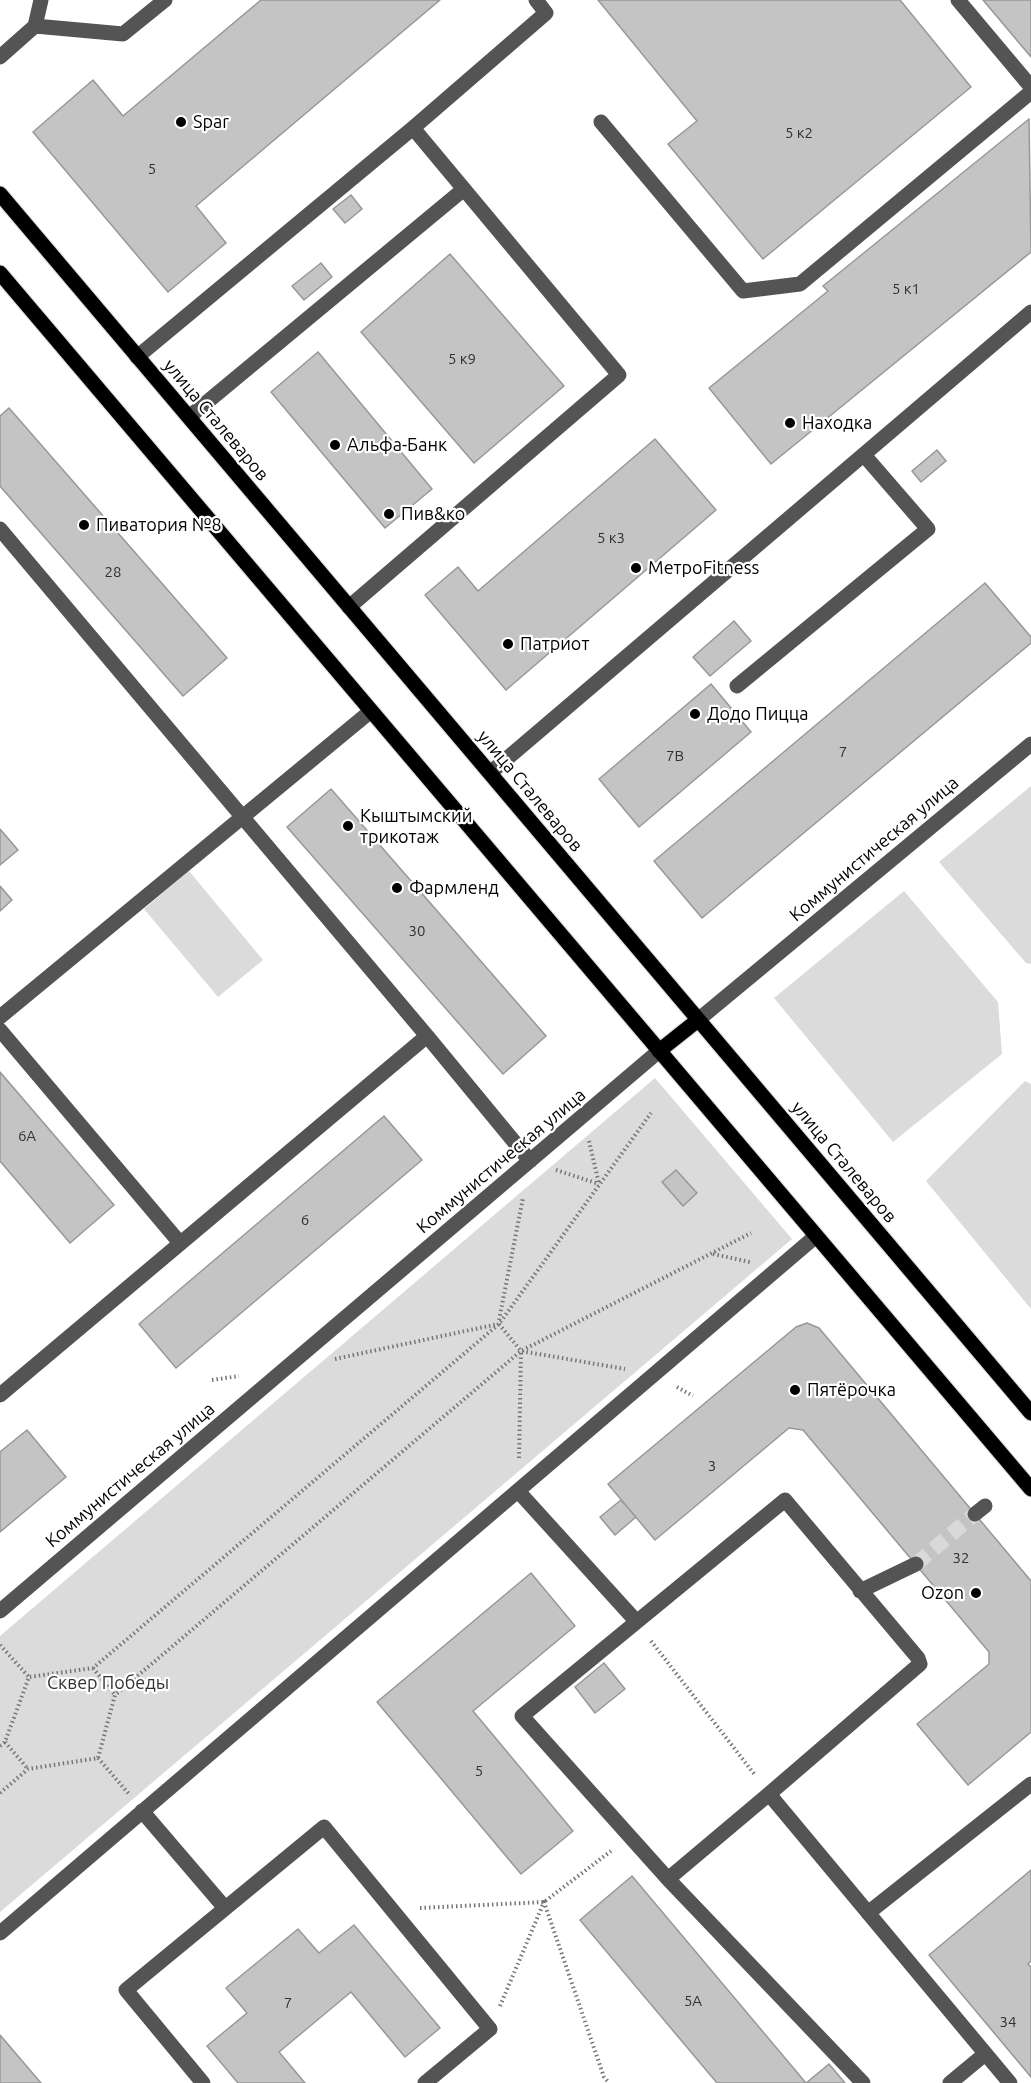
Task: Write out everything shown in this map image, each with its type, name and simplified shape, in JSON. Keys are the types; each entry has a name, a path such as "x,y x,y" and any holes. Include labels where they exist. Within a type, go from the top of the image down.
{"main road":[{"name":"улица Сталеваров","path":"0,194 1031,1413"},
{"path":"2,280 1031,1489"},
{"name":"Коммунистическая улица","path":"660,1051 698,1020"}],"street":[{"path":"0,57 35,26 41,0"},
{"path":"35,26 123,34 165,0"},
{"path":"137,357 413,128 546,13 536,0"},
{"path":"958,0 1031,87"},
{"path":"601,122 743,291 800,284 1031,92"},
{"path":"349,607 619,375 413,128"},
{"path":"189,417 464,189"},
{"path":"490,773 1031,312"},
{"path":"737,686 928,529 864,454"},
{"path":"0,529 530,1161"},
{"path":"0,1017 371,711"},
{"name":"Коммунистическая улица","path":"698,1020 1031,744"},
{"path":"0,1030 180,1243"},
{"path":"0,1395 427,1036"},
{"name":"Коммунистическая улица","path":"0,1611 660,1051"},
{"path":"0,1933 816,1236"},
{"path":"518,1491 636,1621"},
{"path":"668,1879 920,1664 785,1500 522,1716 668,1879 863,2083"},
{"path":"860,1591 916,1564"},
{"path":"868,1913 1031,1784"},
{"path":"769,1794 1010,2083"},
{"path":"142,1811 225,1908"},
{"path":"203,2083 126,1990 324,1827 490,2029 425,2083"},
{"path":"957,2081 985,2054"}],"path":[{"path":"29,1677 93,1668 499,1324 651,1113"},
{"path":"583,1117 599,1184"},
{"path":"518,1491 521,1351 499,1324 530,1161 599,1184"},
{"path":"98,1758 116,1695 521,1351 751,1233"},
{"path":"328,1361 499,1324"},
{"path":"521,1351 655,1374"},
{"path":"636,1621 769,1794"},
{"path":"0,1645 29,1677"},
{"path":"93,1668 116,1695"},
{"path":"0,1746 5,1742 29,1677"},
{"path":"5,1742 28,1769"},
{"path":"98,1758 142,1811"},
{"path":"0,1793 28,1769 98,1758"},
{"path":"490,2029 544,1902 617,1846"},
{"path":"391,1909 544,1902"},
{"path":"544,1902 604,2077 609,2083"}],"green space":[{"path":"1031,786 1031,964 1026,963 939,862"},
{"path":"189,871 263,960 218,997 144,909"},
{"path":"904,891 998,1002 1002,1054 893,1142 774,998"},
{"name":"Сквер Победы","path":"655,1078 792,1239 0,1912 0,1636"},
{"path":"1025,1081 1031,1084 1031,1309 926,1181"}],"building":[{"path":"261,0 440,0 196,206 226,243 168,292 33,132 93,80 123,116"},
{"path":"598,0 900,0 971,87 763,259 668,144 697,121"},
{"path":"983,0 1031,0 1031,57"},
{"path":"1029,119 1031,252 771,464 709,388 828,291 823,286"},
{"path":"351,195 362,209 345,223 333,209"},
{"path":"450,254 564,386 474,463 361,332"},
{"path":"321,263 332,277 304,300 292,286"},
{"path":"318,352 432,489 385,528 271,392"},
{"path":"9,408 227,658 183,696 0,486 0,416"},
{"path":"655,439 716,510 506,690 425,595 458,567 478,591"},
{"path":"937,450 946,461 921,482 912,471"},
{"path":"985,583 1031,637 1031,643 702,918 654,861"},
{"path":"734,621 751,641 710,676 693,657"},
{"path":"711,684 751,732 639,827 599,779"},
{"path":"331,789 546,1036 503,1074 287,827"},
{"path":"0,829 18,850 0,865"},
{"path":"0,886 12,900 0,911"},
{"path":"0,1072 114,1205 70,1243 0,1161"},
{"path":"384,1116 422,1160 176,1368 139,1324"},
{"path":"676,1170 697,1193 683,1206 662,1182"},
{"path":"807,1323 819,1328 1031,1581 1031,1732 968,1785 917,1724 989,1664 989,1652 803,1430 789,1428 655,1540 608,1484 796,1327"},
{"path":"27,1430 66,1477 0,1532 0,1452"},
{"path":"621,1500 636,1517 615,1535 600,1517"},
{"path":"531,1573 575,1626 473,1711 573,1831 521,1874 377,1702"},
{"path":"604,1663 625,1689 595,1713 575,1687"},
{"path":"1031,1870 1031,1961 1028,1964 1031,1967 1031,2077 929,1955"},
{"path":"632,1876 806,2083 717,2083 580,1920"},
{"path":"354,1925 440,2028 405,2057 351,1992 279,2052 305,2083 238,2083 207,2046 247,2013 226,1988 298,1929 319,1953"},
{"path":"0,2035 41,2083 0,2083"},
{"path":"829,2064 845,2083 806,2083"}],"tunnel":[{"path":"916,1564 975,1514"}],"place":[{"name":"Spar","path":"181,122"},
{"name":"Находка","path":"790,423"},
{"name":"Альфа-Банк","path":"335,445"},
{"name":"Пив&ко","path":"389,514"},
{"name":"Пиватория №8","path":"84,525"},
{"name":"МетроFitness","path":"636,568"},
{"name":"Патриот","path":"508,644"},
{"name":"Додо Пицца","path":"695,714"},
{"name":"Кыштымский трикотаж","path":"348,826"},
{"name":"Фармленд","path":"397,888"},
{"name":"Пятёрочка","path":"795,1390"},
{"name":"Ozon","path":"976,1593"}]}
